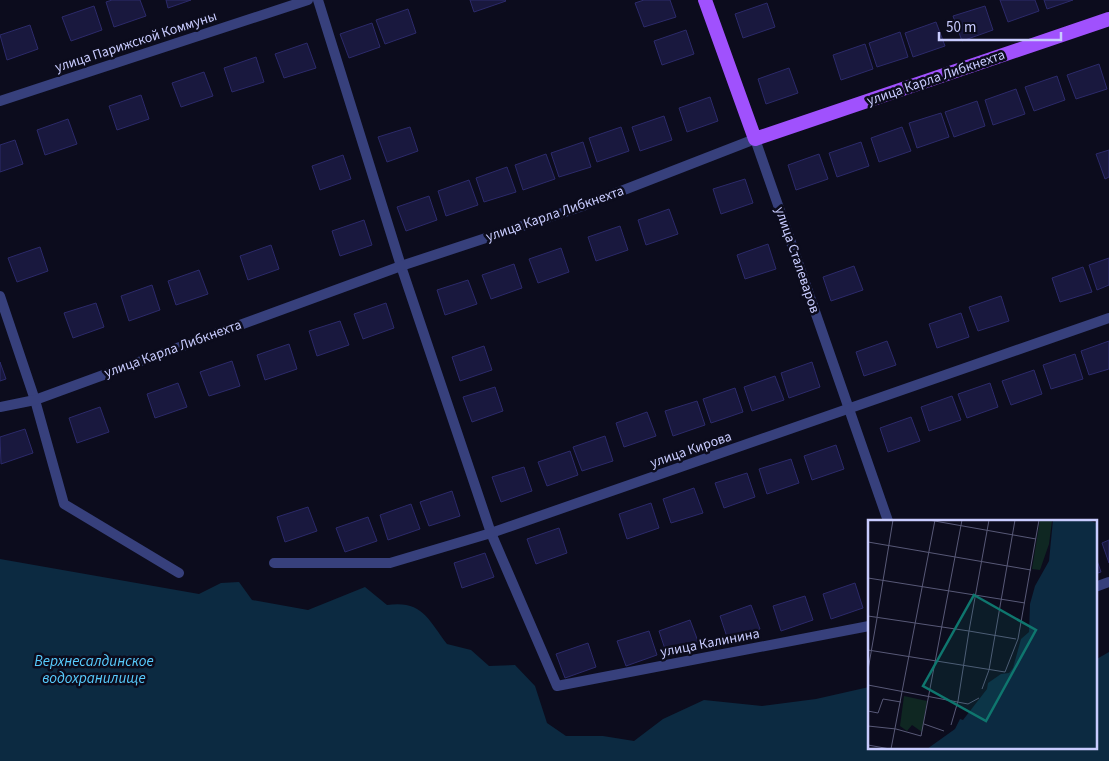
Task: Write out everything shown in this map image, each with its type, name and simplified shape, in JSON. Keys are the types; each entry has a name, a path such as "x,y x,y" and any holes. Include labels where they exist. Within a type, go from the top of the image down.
{"main road":[{"name":"улица Сталеваров","path":"705,0 755,139"},
{"name":"улица Карла Либкнехта","path":"755,139 1109,19"}],"street":[{"name":"улица Парижской Коммуны","path":"0,101 308,0"},
{"path":"318,0 401,266 491,533"},
{"name":"улица Карла Либкнехта","path":"0,407 34,400 401,266 580,207 755,139"},
{"name":"улица Сталеваров","path":"755,139 888,520"},
{"path":"0,296 34,400 64,504 179,574"},
{"name":"улица Кирова","path":"274,563 390,563 491,533 1109,318"},
{"name":"улица Калинина","path":"491,533 557,686 868,626"},
{"path":"1096,586 1109,582"}],"water":[{"name":"Верхнесалдинское водохранилище","path":"0,559 199,594 221,583 239,582 252,600 308,610 365,587 387,605 408,605 423,613 447,644 471,650 489,666 515,665 535,686 547,723 566,736 603,736 634,741 663,719 704,700 762,706 816,699 868,687 868,748 1096,748 1096,659 1109,652 1109,761 0,761"}],"building":[{"path":"112,0 140,0 146,16 114,27 106,2"},
{"path":"166,0 191,0 168,8"},
{"path":"470,0 505,0 506,1 474,12"},
{"path":"644,0 670,0 676,17 644,27 635,3"},
{"path":"1000,0 1035,0 1039,11 1008,22"},
{"path":"1044,0 1073,0 1047,9"},
{"path":"767,3 775,27 743,38 735,14"},
{"path":"94,6 102,30 71,41 62,17"},
{"path":"985,6 993,30 962,41 953,16"},
{"path":"408,9 416,33 385,44 376,20"},
{"path":"936,22 945,46 913,57 905,33"},
{"path":"372,23 380,47 349,58 340,34"},
{"path":"30,25 38,49 7,60 0,35"},
{"path":"686,30 694,54 662,65 654,41"},
{"path":"900,32 908,57 877,67 869,43"},
{"path":"307,43 316,68 284,78 275,54"},
{"path":"865,44 873,69 841,80 833,55"},
{"path":"256,57 264,82 232,92 224,68"},
{"path":"1099,64 1107,89 1076,99 1067,75"},
{"path":"789,68 798,93 766,104 758,79"},
{"path":"204,72 213,96 181,107 172,83"},
{"path":"1057,76 1065,100 1034,111 1025,87"},
{"path":"1016,89 1025,114 993,125 985,100"},
{"path":"141,95 149,119 117,130 109,106"},
{"path":"710,97 718,121 687,132 679,108"},
{"path":"977,101 985,126 954,137 945,112"},
{"path":"941,113 949,137 917,148 909,123"},
{"path":"664,116 672,140 640,151 632,127"},
{"path":"68,119 77,144 45,155 37,130"},
{"path":"410,127 418,151 387,162 378,137"},
{"path":"621,127 629,151 597,162 589,138"},
{"path":"902,127 911,151 879,162 871,138"},
{"path":"15,140 23,164 0,172 0,145"},
{"path":"583,142 591,167 559,177 551,153"},
{"path":"861,142 869,166 837,177 829,153"},
{"path":"1109,150 1109,177 1105,179 1096,154"},
{"path":"546,154 555,179 523,190 515,165"},
{"path":"819,154 828,179 796,190 788,165"},
{"path":"343,155 351,179 320,190 312,166"},
{"path":"507,167 516,192 484,202 476,178"},
{"path":"745,179 753,203 721,214 713,189"},
{"path":"469,180 478,205 446,216 438,191"},
{"path":"429,196 437,220 406,231 397,207"},
{"path":"669,209 678,234 646,245 638,220"},
{"path":"364,220 372,245 340,256 332,231"},
{"path":"620,226 628,250 596,261 588,237"},
{"path":"768,244 776,269 745,279 737,255"},
{"path":"271,245 279,269 248,280 240,256"},
{"path":"40,247 48,271 17,282 8,258"},
{"path":"561,248 569,272 538,283 529,259"},
{"path":"1109,258 1109,285 1097,290 1089,265"},
{"path":"514,264 522,288 491,299 482,275"},
{"path":"854,266 863,290 831,301 823,277"},
{"path":"1083,267 1092,292 1060,302 1052,278"},
{"path":"199,270 208,294 176,305 168,281"},
{"path":"468,280 477,304 445,315 437,290"},
{"path":"152,285 160,310 129,321 121,296"},
{"path":"1001,296 1009,321 978,331 969,307"},
{"path":"96,303 104,327 73,338 64,313"},
{"path":"386,303 394,328 363,339 354,314"},
{"path":"961,313 969,337 937,348 929,324"},
{"path":"340,321 349,345 317,356 309,331"},
{"path":"887,341 896,365 864,376 856,352"},
{"path":"1109,341 1109,369 1089,375 1081,351"},
{"path":"289,344 297,369 265,380 257,355"},
{"path":"484,346 492,370 460,381 452,357"},
{"path":"1075,354 1083,379 1051,389 1043,365"},
{"path":"232,361 240,386 209,396 200,372"},
{"path":"0,362 6,379 0,381"},
{"path":"812,362 820,387 789,398 781,373"},
{"path":"1034,370 1042,394 1011,405 1002,381"},
{"path":"775,376 784,400 752,411 744,387"},
{"path":"178,383 187,407 155,418 147,394"},
{"path":"990,383 998,407 967,418 958,394"},
{"path":"495,387 503,411 472,422 463,397"},
{"path":"735,388 743,412 711,423 703,399"},
{"path":"952,396 961,420 929,431 921,407"},
{"path":"697,401 705,425 673,436 665,411"},
{"path":"100,407 109,432 77,443 69,418"},
{"path":"647,412 656,436 624,447 616,423"},
{"path":"911,417 920,441 888,452 880,428"},
{"path":"25,429 33,453 1,464 0,437"},
{"path":"605,436 613,461 582,471 573,447"},
{"path":"836,445 844,469 812,480 804,456"},
{"path":"570,451 578,475 547,486 538,462"},
{"path":"791,459 799,483 767,494 759,469"},
{"path":"524,467 532,491 501,502 492,477"},
{"path":"747,473 755,497 724,508 715,483"},
{"path":"694,488 703,513 671,523 663,499"},
{"path":"452,491 460,516 429,526 420,502"},
{"path":"651,503 659,528 627,539 619,514"},
{"path":"411,504 420,529 388,540 380,515"},
{"path":"308,507 317,531 285,542 277,517"},
{"path":"368,517 377,541 345,552 336,528"},
{"path":"559,528 567,553 536,564 527,539"},
{"path":"1109,540 1109,563 1102,543"},
{"path":"485,553 494,577 462,588 454,563"},
{"path":"1096,558 1101,572 1096,574"},
{"path":"855,583 863,608 831,619 823,594"},
{"path":"805,596 813,620 781,631 773,606"},
{"path":"751,605 760,629 728,640 720,616"},
{"path":"690,620 699,644 667,655 659,631"},
{"path":"649,631 657,655 626,666 617,641"},
{"path":"588,643 596,667 565,678 556,654"}]}
